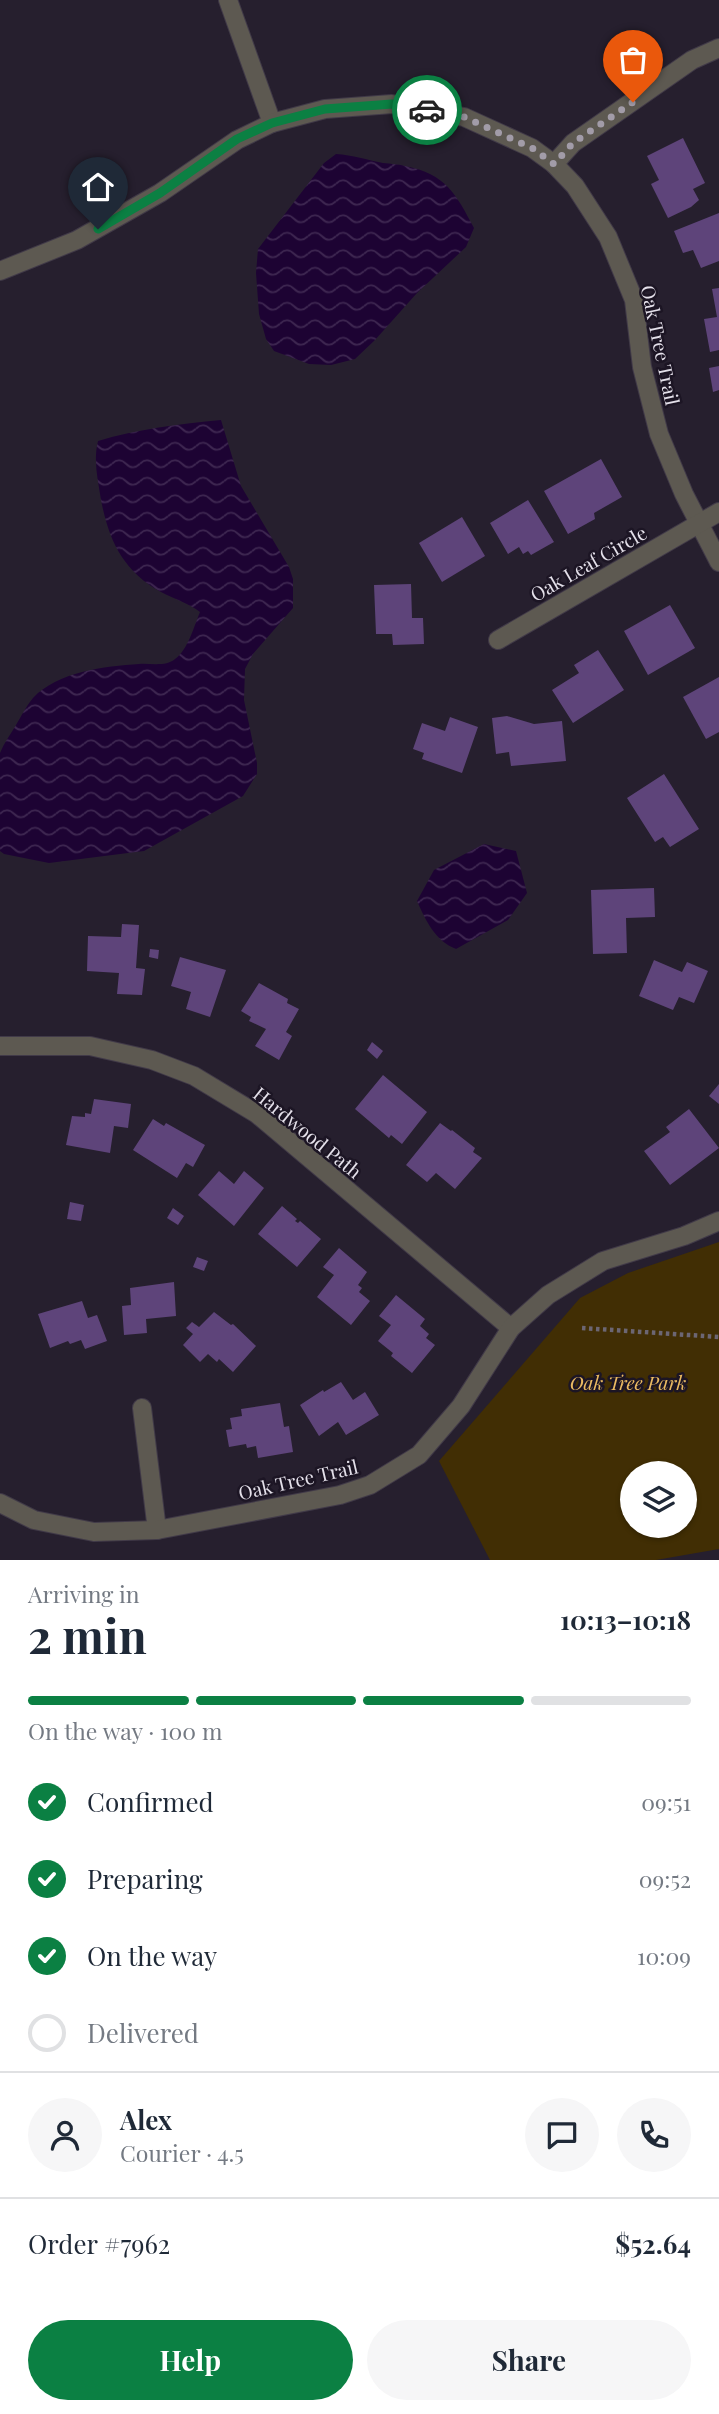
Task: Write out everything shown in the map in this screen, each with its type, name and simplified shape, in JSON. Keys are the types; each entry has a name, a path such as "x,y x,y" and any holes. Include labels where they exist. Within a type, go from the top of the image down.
{"street":[{"path":"228,0 272,123"},
{"path":"554,164 573,143 692,61 719,48"},
{"name":"Oak Tree Trail","path":"0,271 77,240 160,193 237,139 272,123 325,109 392,104 464,117 532,148 554,164 575,186 608,237 634,300 642,367 659,435 719,562"},
{"name":"Oak Leaf Circle","path":"498,640 719,512"},
{"name":"Hardwood Path","path":"0,1046 90,1046 152,1060 194,1076 257,1114 511,1328"},
{"name":"Oak Tree Trail","path":"0,1503 34,1520 94,1532 157,1530 340,1495 370,1485 419,1455 461,1406 511,1328 548,1295 603,1261 684,1236 719,1221"},
{"path":"142,1408 157,1530"}],"path":[{"path":"582,1328 719,1337"}],"green space":[{"name":"Oak Tree Park","path":"719,1242 719,1549 656,1560 490,1560 439,1461 580,1298 628,1273"}],"water":[{"path":"336,154 402,165 431,174 448,187 474,228 466,247 417,293 355,359 331,365 309,364 274,351 266,339 259,314 256,273 258,249 324,163"},
{"path":"221,420 241,486 289,567 293,579 293,608 253,654 245,669 244,700 257,774 243,796 144,851 49,863 4,854 0,851 0,753 30,701 55,682 82,672 111,666 163,664 171,661 180,655 187,644 200,612 148,584 120,554 108,529 101,500 96,463 98,441 143,430"},
{"path":"484,844 516,851 527,893 508,920 456,949 437,936 417,901 434,870"}],"building":[{"path":"683,138 705,183 693,189 699,200 668,218 651,184 659,180 647,156"},
{"path":"719,213 719,261 701,268 693,250 683,253 674,231"},
{"path":"719,288 719,350 710,352 704,319 717,317 712,289"},
{"path":"719,366 719,390 713,392 709,368"},
{"path":"601,459 622,497 594,513 595,519 568,534 544,491"},
{"path":"528,500 554,542 531,555 528,551 523,554 519,547 508,554 490,523"},
{"path":"462,517 485,556 442,582 419,543"},
{"path":"411,584 412,618 423,618 424,644 393,645 392,634 376,634 374,585"},
{"path":"670,605 695,648 648,675 624,631"},
{"path":"598,650 624,690 573,723 552,690 579,673 574,665"},
{"path":"719,677 719,732 706,739 683,697"},
{"path":"507,716 534,724 562,721 566,761 511,766 509,752 496,754 492,718"},
{"path":"450,717 478,727 462,773 422,759 424,753 413,749 422,723 445,731"},
{"path":"664,774 699,829 670,847 663,837 655,842 627,798"},
{"path":"654,888 655,917 626,918 627,953 593,954 591,890"},
{"path":"122,924 139,925 136,968 145,969 142,995 117,994 119,973 87,971 88,936 121,937"},
{"path":"150,949 159,950 158,959 149,957"},
{"path":"180,957 226,970 210,1017 186,1009 191,992 171,986"},
{"path":"654,960 682,972 687,962 708,971 694,1003 679,997 673,1010 639,996"},
{"path":"259,983 288,999 287,1003 299,1009 286,1032 292,1036 279,1060 255,1046 266,1029 249,1021 251,1017 241,1011"},
{"path":"372,1042 383,1051 377,1059 367,1050"},
{"path":"383,1075 427,1112 402,1144 391,1135 389,1138 355,1109"},
{"path":"719,1084 719,1104 709,1096"},
{"path":"94,1099 131,1104 128,1128 114,1126 110,1153 66,1145 72,1116 85,1117 85,1113 91,1114"},
{"path":"689,1109 719,1148 670,1185 644,1151 670,1132 666,1127"},
{"path":"153,1119 164,1126 166,1123 205,1145 193,1167 186,1163 177,1178 133,1150"},
{"path":"440,1123 475,1148 473,1152 482,1158 455,1189 436,1173 427,1182 406,1165"},
{"path":"219,1171 234,1184 244,1171 264,1188 234,1226 198,1195"},
{"path":"70,1202 84,1205 81,1221 67,1219"},
{"path":"282,1206 297,1219 295,1221 300,1221 321,1239 297,1267 258,1234"},
{"path":"173,1208 184,1216 178,1225 167,1218"},
{"path":"339,1248 367,1272 358,1285 362,1288 359,1292 370,1301 351,1325 317,1297 334,1275 323,1267"},
{"path":"197,1257 208,1261 204,1271 193,1267"},
{"path":"174,1282 176,1316 146,1319 147,1333 124,1335 122,1306 131,1305 130,1288"},
{"path":"396,1295 425,1319 420,1326 429,1334 426,1338 435,1345 412,1373 378,1341 391,1325 379,1316"},
{"path":"82,1301 88,1318 97,1315 107,1341 85,1349 81,1340 70,1344 68,1341 50,1348 38,1314"},
{"path":"214,1312 233,1324 256,1346 233,1372 219,1359 217,1362 208,1354 200,1362 183,1345 193,1334 186,1328 192,1322 199,1327"},
{"path":"341,1382 353,1400 365,1392 379,1415 346,1435 338,1422 319,1436 300,1405"},
{"path":"280,1403 284,1427 289,1426 293,1452 258,1458 256,1446 247,1448 246,1444 229,1447 226,1430 232,1429 230,1418 242,1416 241,1409"}],"way so far":[{"path":"427,110 464,117 532,148 554,164 573,143 633,102"}],"route":[{"path":"98,229 160,193 237,139 272,123 325,109 392,104 427,110"}]}
